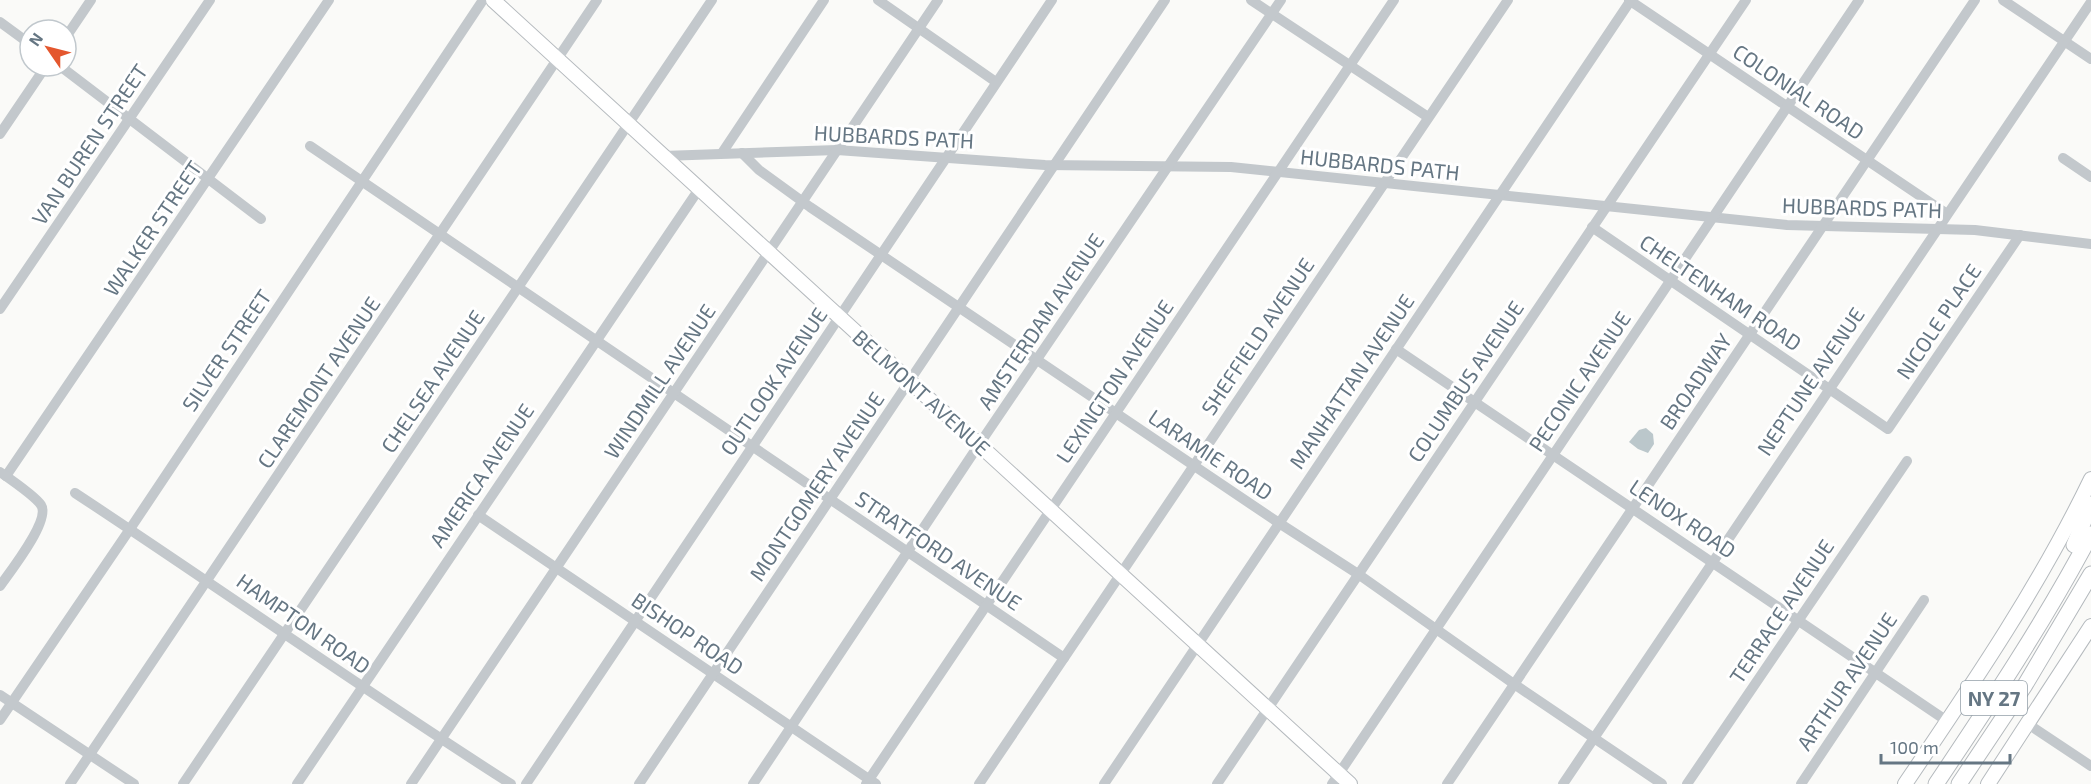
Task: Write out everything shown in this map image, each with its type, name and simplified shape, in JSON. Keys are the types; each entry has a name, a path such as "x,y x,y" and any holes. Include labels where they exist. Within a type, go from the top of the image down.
{"highway":[{"path":"2040,623 2062,566 2078,538 2091,504"},
{"name":"NY 27","path":"1934,784 2040,623 2091,534"},
{"name":"NY 27","path":"1959,784 2049,646 2091,574"},
{"path":"2049,646 2091,595"}],"main road":[{"name":"BELMONT AVENUE","path":"493,0 1198,644 1268,709 1335,779 1350,784"},
{"path":"1905,784 2026,599 2091,479"},
{"path":"1988,784 2086,644 2091,626"}],"street":[{"path":"78,19 91,0"},
{"name":"VAN BUREN STREET","path":"0,309 210,0"},
{"name":"WALKER STREET","path":"3,474 329,0"},
{"name":"SILVER STREET","path":"0,720 483,0"},
{"name":"CLAREMONT AVENUE","path":"70,784 597,0"},
{"name":"CHELSEA AVENUE","path":"183,784 712,0"},
{"path":"722,153 824,0"},
{"path":"878,0 996,82"},
{"name":"WINDMILL AVENUE","path":"411,784 938,0"},
{"name":"OUTLOOK AVENUE","path":"526,784 1052,0"},
{"name":"MONTGOMERY AVENUE","path":"639,784 1166,0"},
{"path":"1251,0 1428,117"},
{"name":"AMSTERDAM AVENUE","path":"753,784 1281,0"},
{"name":"LEXINGTON AVENUE","path":"871,783 1115,413 1394,0"},
{"name":"SHEFFIELD AVENUE","path":"979,784 1508,0"},
{"name":"COLONIAL ROAD","path":"1630,0 1947,214"},
{"name":"MANHATTAN AVENUE","path":"1104,784 1630,0"},
{"name":"COLUMBUS AVENUE","path":"1217,784 1746,0"},
{"name":"PECONIC AVENUE","path":"1335,779 1859,0"},
{"name":"BROADWAY","path":"1448,784 1975,0"},
{"path":"2003,0 2091,59"},
{"name":"NEPTUNE AVENUE","path":"1563,784 2091,2"},
{"path":"0,22 18,35"},
{"path":"0,134 38,78"},
{"path":"76,78 261,219"},
{"path":"309,146 518,288"},
{"name":"HUBBARDS PATH","path":"663,156 837,150 1055,165 1221,167 1822,228 1975,230 2091,244"},
{"name":"LARAMIE ROAD","path":"741,153 759,170 802,202 1358,574 1514,684 1662,784"},
{"path":"2063,158 2091,177"},
{"name":"AMERICA AVENUE","path":"297,784 699,189"},
{"name":"CHELTENHAM ROAD","path":"1592,227 1888,429"},
{"name":"NICOLE PLACE","path":"1888,429 2020,235"},
{"name":"STRATFORD AVENUE","path":"518,288 1064,658"},
{"name":"LENOX ROAD","path":"1396,349 1947,721"},
{"name":"TERRACE AVENUE","path":"1687,784 1907,461"},
{"path":"0,586 39,527 44,515 41,505 3,474"},
{"name":"HAMPTON ROAD","path":"75,493 207,580 363,688 511,784"},
{"name":"BISHOP ROAD","path":"478,515 871,783"},
{"name":"ARTHUR AVENUE","path":"1801,784 1924,600"},
{"path":"0,694 134,784"},
{"path":"2028,724 2091,766"}],"shaded area":[{"path":"1646,428 1653,434 1654,444 1648,453 1629,442 1639,430"}]}
